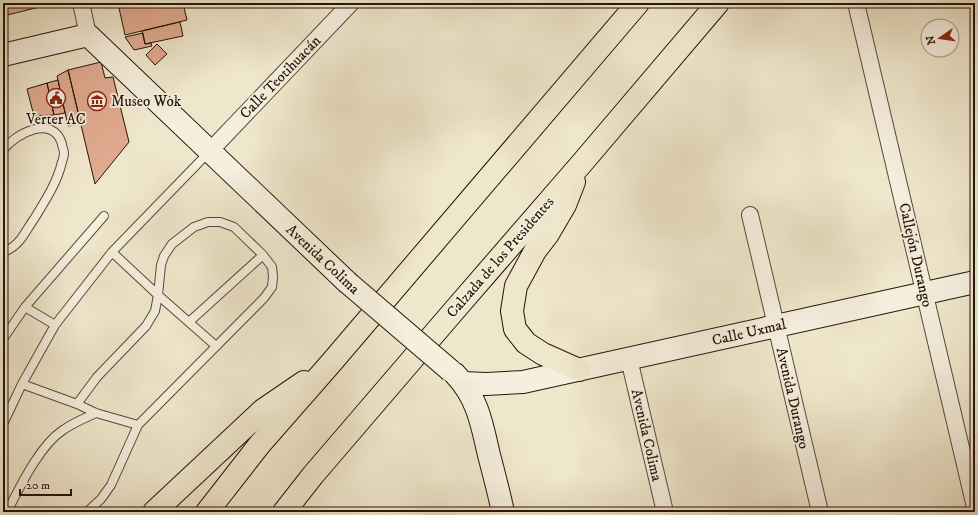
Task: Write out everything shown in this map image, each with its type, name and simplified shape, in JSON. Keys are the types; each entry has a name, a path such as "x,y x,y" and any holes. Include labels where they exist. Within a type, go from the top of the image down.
{"highway":[{"name":"Calzada de los Presidentes","path":"284,512 312,475 582,163 718,3"},
{"path":"207,512 260,444 331,363 631,8"},
{"path":"579,370 543,354 526,343 515,329 512,311 516,286 535,251 548,234 565,205 582,163"},
{"path":"154,512 263,410 331,363"},
{"path":"301,512 308,499 312,475"}],"street":[{"name":"Calle Teotihuacán","path":"209,152 350,3"},
{"name":"Callejón Durango","path":"856,3 975,507"},
{"path":"3,55 88,36 83,4"},
{"name":"Avenida Colima","path":"88,36 347,282 457,377 472,398 480,415 503,512"},
{"name":"Avenida Durango","path":"750,215 820,512"},
{"name":"Calle Uxmal","path":"457,377 486,384 523,382 975,282"},
{"name":"Avenida Colima","path":"629,359 665,512"},
{"name":"Calle Uxmal","path":"480,415 496,396 523,382"}],"lane":[{"path":"3,150 17,136 39,128 51,130 60,138 64,153 60,172 48,196 20,241 3,252"},
{"path":"3,424 22,384 55,325 112,252 209,152"},
{"path":"3,339 25,307 104,216"},
{"path":"77,404 97,377 146,326 155,311 161,265 164,256 172,244 194,227 208,222 220,222 234,227 263,255 272,267 272,287 264,298 138,425 112,485 101,499 87,512"},
{"path":"112,252 216,346"},
{"path":"189,322 263,255"},
{"path":"25,307 55,325"},
{"path":"22,384 77,404 96,413 138,425"},
{"path":"7,512 17,491 47,444 62,431 96,413"}],"building":[{"path":"3,3 52,3 52,4 3,16"},
{"path":"139,3 183,3 187,20 125,35 119,8"},
{"path":"180,22 183,36 145,44 142,31"},
{"path":"143,33 145,44 151,43 152,46 134,50 125,37"},
{"path":"157,44 167,54 155,65 146,55"},
{"name":"Museo Wok","path":"101,62 105,78 113,77 129,142 95,184 68,70"},
{"path":"68,70 81,124 68,126 57,76"},
{"name":"Verter AC","path":"58,80 65,113 54,115 47,83"},
{"path":"47,83 54,115 34,116 27,89"}],"place":[{"name":"Verter AC","path":"56,98"},
{"name":"Museo Wok","path":"97,101"}]}
